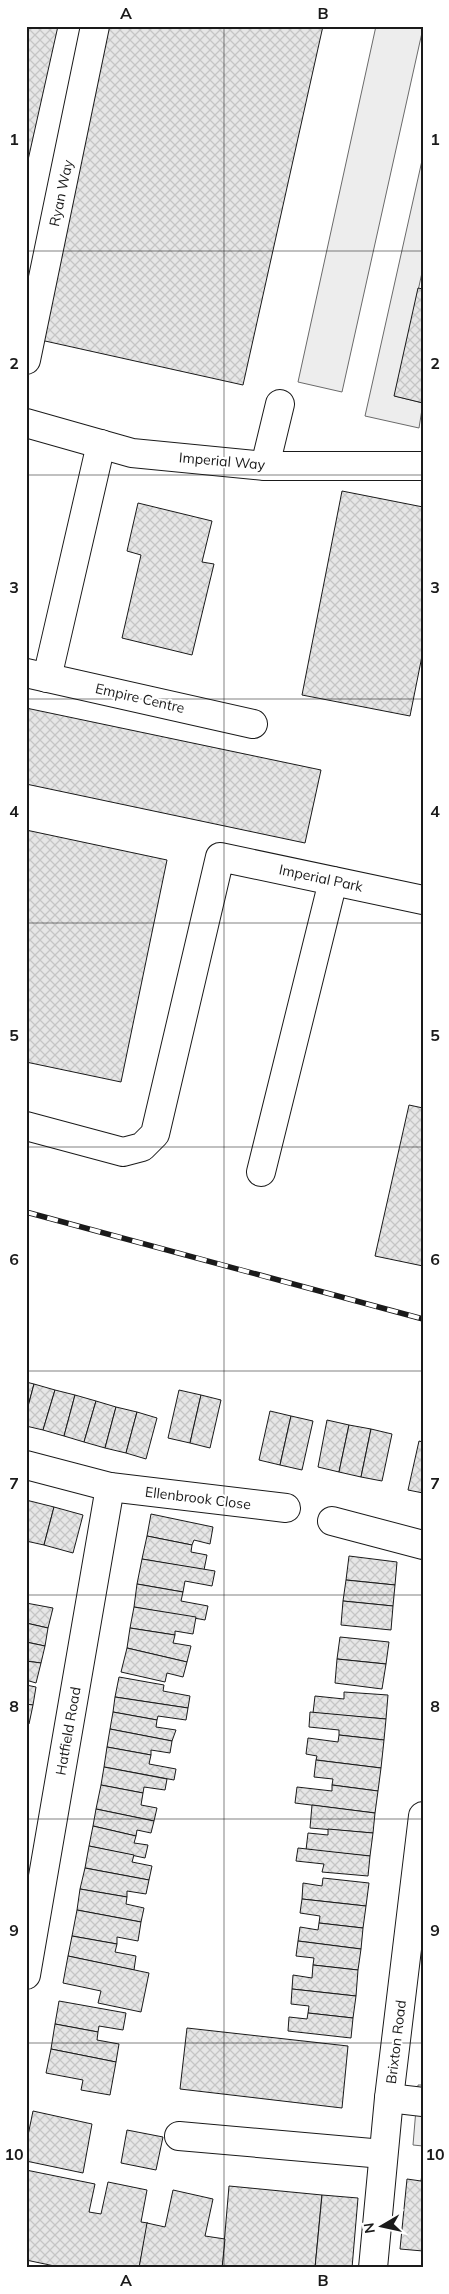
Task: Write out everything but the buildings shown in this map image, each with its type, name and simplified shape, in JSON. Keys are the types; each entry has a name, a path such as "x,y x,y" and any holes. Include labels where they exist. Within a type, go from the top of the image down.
{"street":[{"name":"Ryan Way","path":"26,360 95,26"},
{"path":"266,466 280,404"},
{"name":"Imperial Way","path":"26,423 132,453 266,466 423,466"},
{"path":"36,675 101,444"},
{"name":"Empire Centre","path":"36,675 253,724"},
{"name":"Imperial Park","path":"26,1126 124,1152 142,1148 155,1134 220,857 423,900"},
{"path":"261,1172 333,880"},
{"name":"Ellenbrook Close","path":"26,1465 110,1487 286,1508"},
{"name":"Hatfield Road","path":"26,1975 110,1487"},
{"path":"332,1521 423,1545"},
{"name":"Brixton Road","path":"372,2268 389,2098 423,1816"},
{"path":"389,2098 423,2102"},
{"path":"179,2136 384,2154"}],"shaded area":[{"path":"376,26 423,28 342,392 298,382"},
{"path":"423,156 423,268 395,396 423,403 419,428 365,416"},
{"path":"418,2085 423,2085 423,2146 413,2145"}],"railway":[{"path":"26,1212 423,1319"}]}
